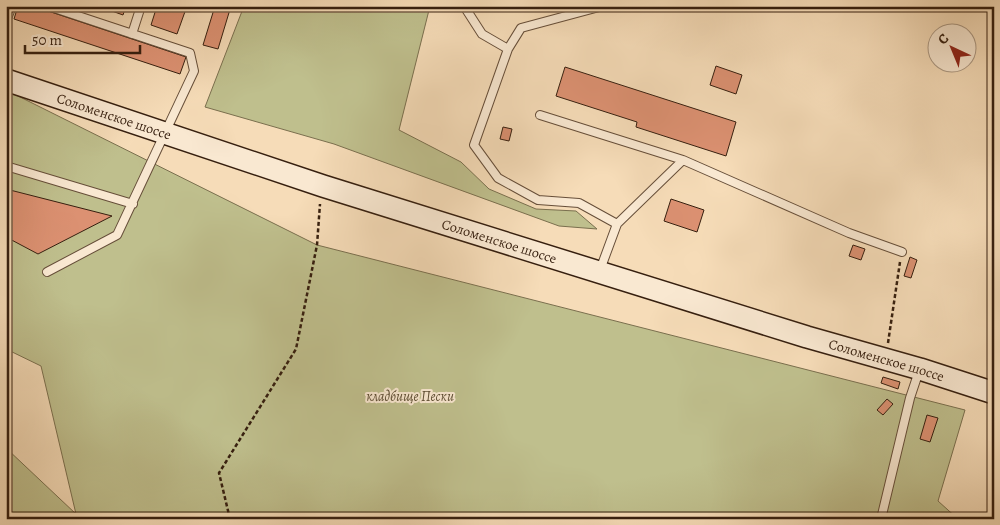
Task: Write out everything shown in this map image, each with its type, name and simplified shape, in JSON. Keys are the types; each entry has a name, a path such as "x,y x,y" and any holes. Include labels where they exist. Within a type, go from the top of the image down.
{"main road":[{"name":"Соломенское шоссе","path":"6,80 322,186 994,393"}],"lane":[{"path":"6,22 12,6"},
{"path":"47,272 118,235 167,133 194,71 190,53 48,6"},
{"path":"76,15 79,6"},
{"path":"132,34 141,6"},
{"path":"464,6 482,34 508,49"},
{"path":"603,6 521,28 508,49 474,145 498,178 538,200 579,203 617,224"},
{"path":"540,115 683,160 849,233 902,252"},
{"path":"600,272 617,224 683,160"},
{"path":"6,166 132,204"},
{"path":"881,519 910,398 920,369"}],"path":[{"path":"230,519 219,474 296,349 317,245 322,186"},
{"path":"886,359 902,252"}],"green space":[{"path":"244,6 430,6 399,130 461,162 489,189 536,209 576,211 597,229 559,226 334,144 205,107"},
{"name":"кладбище Пески","path":"6,90 317,245 965,410 938,501 958,519 6,519 6,448 76,514 41,366 6,349"}],"building":[{"path":"18,6 33,6 186,57 180,74 14,19"},
{"path":"98,6 126,6 123,15"},
{"path":"157,6 187,6 177,34 151,25"},
{"path":"215,6 231,6 218,49 203,45"},
{"path":"716,66 742,75 736,94 710,85"},
{"path":"565,67 736,122 726,156 636,127 637,122 556,96"},
{"path":"503,127 512,129 509,141 500,139"},
{"path":"6,189 112,216 38,254 6,237"},
{"path":"671,199 704,210 697,232 664,221"},
{"path":"853,245 865,249 861,260 849,256"},
{"path":"910,257 917,260 911,278 904,276"},
{"path":"883,377 900,382 898,389 881,383"},
{"path":"887,399 893,404 883,415 877,410"},
{"path":"927,415 938,418 930,442 920,439"}]}
